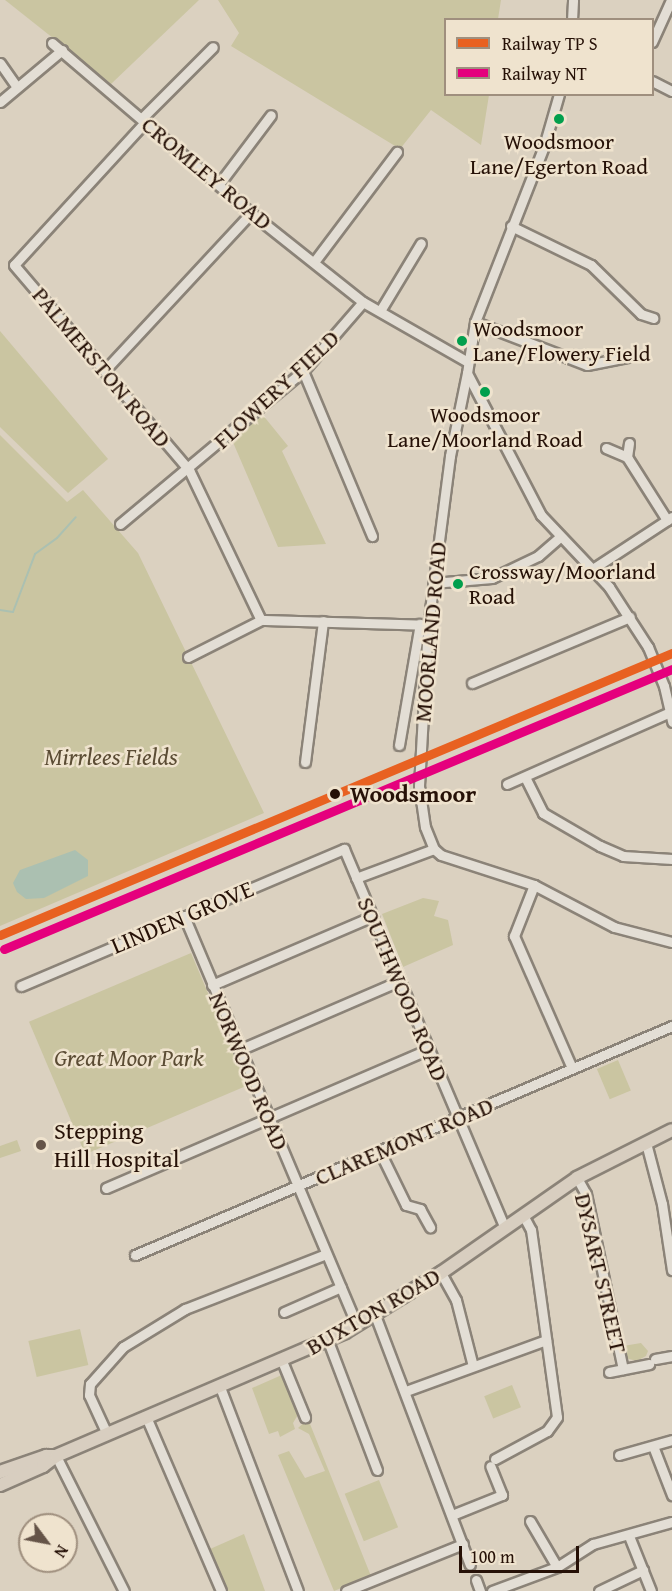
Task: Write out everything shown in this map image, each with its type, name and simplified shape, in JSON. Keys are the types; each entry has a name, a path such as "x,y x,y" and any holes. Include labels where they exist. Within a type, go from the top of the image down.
{"highway":[{"name":"BUXTON ROAD","path":"0,1485 43,1466 56,1456 106,1434 147,1419 328,1341 375,1315 441,1273 578,1178 672,1130"},
{"name":"BUXTON ROAD","path":"0,1472 46,1455 56,1456"}],"street":[{"path":"572,18 573,0"},
{"path":"654,38 671,0"},
{"name":"CROMLEY ROAD","path":"52,43 251,213 363,302"},
{"path":"144,120 213,46"},
{"path":"0,102 62,50"},
{"path":"0,63 17,87"},
{"path":"654,82 672,91"},
{"path":"507,784 671,717 654,661 630,617 594,568 560,538 541,515 467,373 466,361 475,321 544,146 558,96"},
{"path":"219,184 271,115"},
{"name":"PALMERSTON ROAD","path":"144,120 14,265 189,470 261,620"},
{"path":"314,262 396,152"},
{"path":"105,370 251,213"},
{"path":"511,226 591,265 641,314 653,318"},
{"path":"380,311 421,243"},
{"path":"363,302 466,361"},
{"name":"FLOWERY FIELD","path":"120,524 189,470 303,371 363,302"},
{"path":"475,321 587,365 627,357"},
{"path":"303,371 372,536"},
{"name":"MOORLAND ROAD","path":"434,849 420,807 419,786 424,625 433,583 450,456 467,373"},
{"path":"627,457 629,443"},
{"path":"594,568 670,519 627,457 606,448"},
{"path":"433,583 492,578 538,556 560,538"},
{"path":"472,683 630,617"},
{"path":"188,657 261,620 424,625 399,745"},
{"path":"304,762 323,621"},
{"path":"525,777 543,813 600,846 623,856 672,859"},
{"name":"SOUTHWOOD ROAD","path":"344,849 505,1228"},
{"name":"LINDEN GROVE","path":"21,986 344,849"},
{"path":"356,878 434,849 534,885 614,927 672,942"},
{"path":"534,885 514,936 572,1068"},
{"name":"NORWOOD ROAD","path":"184,916 357,1325"},
{"path":"212,985 372,917"},
{"path":"239,1050 399,981"},
{"name":"CLAREMONT ROAD","path":"135,1255 672,1026"},
{"path":"106,1188 429,1049"},
{"path":"646,1143 663,1204 672,1270"},
{"path":"380,1152 406,1205 420,1209 430,1227"},
{"name":"DYSART STREET","path":"578,1178 586,1194 623,1369"},
{"path":"452,1515 502,1495 492,1462 548,1431 557,1417 531,1230 523,1215"},
{"path":"106,1434 89,1395 90,1384 123,1347 185,1309 326,1254"},
{"path":"441,1273 456,1300 473,1366"},
{"path":"284,1312 341,1287"},
{"path":"375,1315 406,1391 470,1565"},
{"path":"406,1391 546,1340"},
{"path":"328,1341 377,1470"},
{"name":"DYSART STREET","path":"609,1372 672,1356"},
{"path":"282,1361 305,1417"},
{"path":"220,1387 298,1591"},
{"path":"147,1419 221,1591"},
{"path":"619,1455 672,1440"},
{"path":"653,1446 672,1495"},
{"path":"56,1456 124,1591"},
{"path":"530,1521 557,1567"},
{"path":"492,1591 557,1567 593,1544 629,1536 672,1522"},
{"path":"629,1536 651,1591"},
{"path":"346,1591 463,1544"},
{"path":"599,1591 643,1570"},
{"path":"476,1580 480,1591"}],"green space":[{"path":"5,0 199,0 111,84"},
{"path":"218,0 501,0 498,18 444,18 444,96 489,96 481,145 431,110 400,149 231,46 239,33"},
{"path":"0,331 108,459 68,493 0,427"},
{"path":"262,414 288,446 282,451 326,544 278,547 232,440"},
{"name":"Mirrlees Fields","path":"0,435 67,502 83,490 138,553 264,813 0,926"},
{"path":"423,898 439,901 434,916 448,920 453,945 403,967 382,914"},
{"name":"Great Moor Park","path":"191,953 247,1086 85,1154 29,1022"},
{"path":"618,1060 631,1090 610,1099 597,1069"},
{"path":"17,1140 21,1151 0,1158 0,1146"},
{"path":"80,1329 88,1365 37,1377 28,1341"},
{"path":"641,1343 648,1351 646,1356 637,1361 625,1358 623,1346"},
{"path":"284,1374 299,1413 293,1423 295,1429 280,1437 278,1431 269,1434 252,1388"},
{"path":"512,1385 521,1407 493,1418 484,1396"},
{"path":"308,1419 371,1576 334,1591 278,1455 289,1451 305,1478 325,1471 309,1434 298,1428"},
{"path":"379,1480 398,1527 364,1541 345,1494"},
{"path":"244,1534 265,1591 227,1591 210,1549"}],"shaded area":[{"path":"75,850 88,860 88,876 44,898 26,899 17,892 13,883 20,870"}],"waterway":[{"path":"0,610 13,612 35,554 57,538 76,517"}],"transit line":[{"path":"0,935 672,653"}],"rail line":[{"name":"NT","path":"4,949 672,669"}],"place":[{"name":"Woodsmoor Lane/Egerton Road","path":"559,119"},
{"name":"Woodsmoor Lane/Flowery Field","path":"462,341"},
{"name":"Woodsmoor Lane/Moorland Road","path":"485,392"},
{"name":"Crossway/Moorland Road","path":"458,584"},
{"name":"Woodsmoor","path":"335,794"},
{"name":"Stepping Hill Hospital","path":"41,1145"}]}
